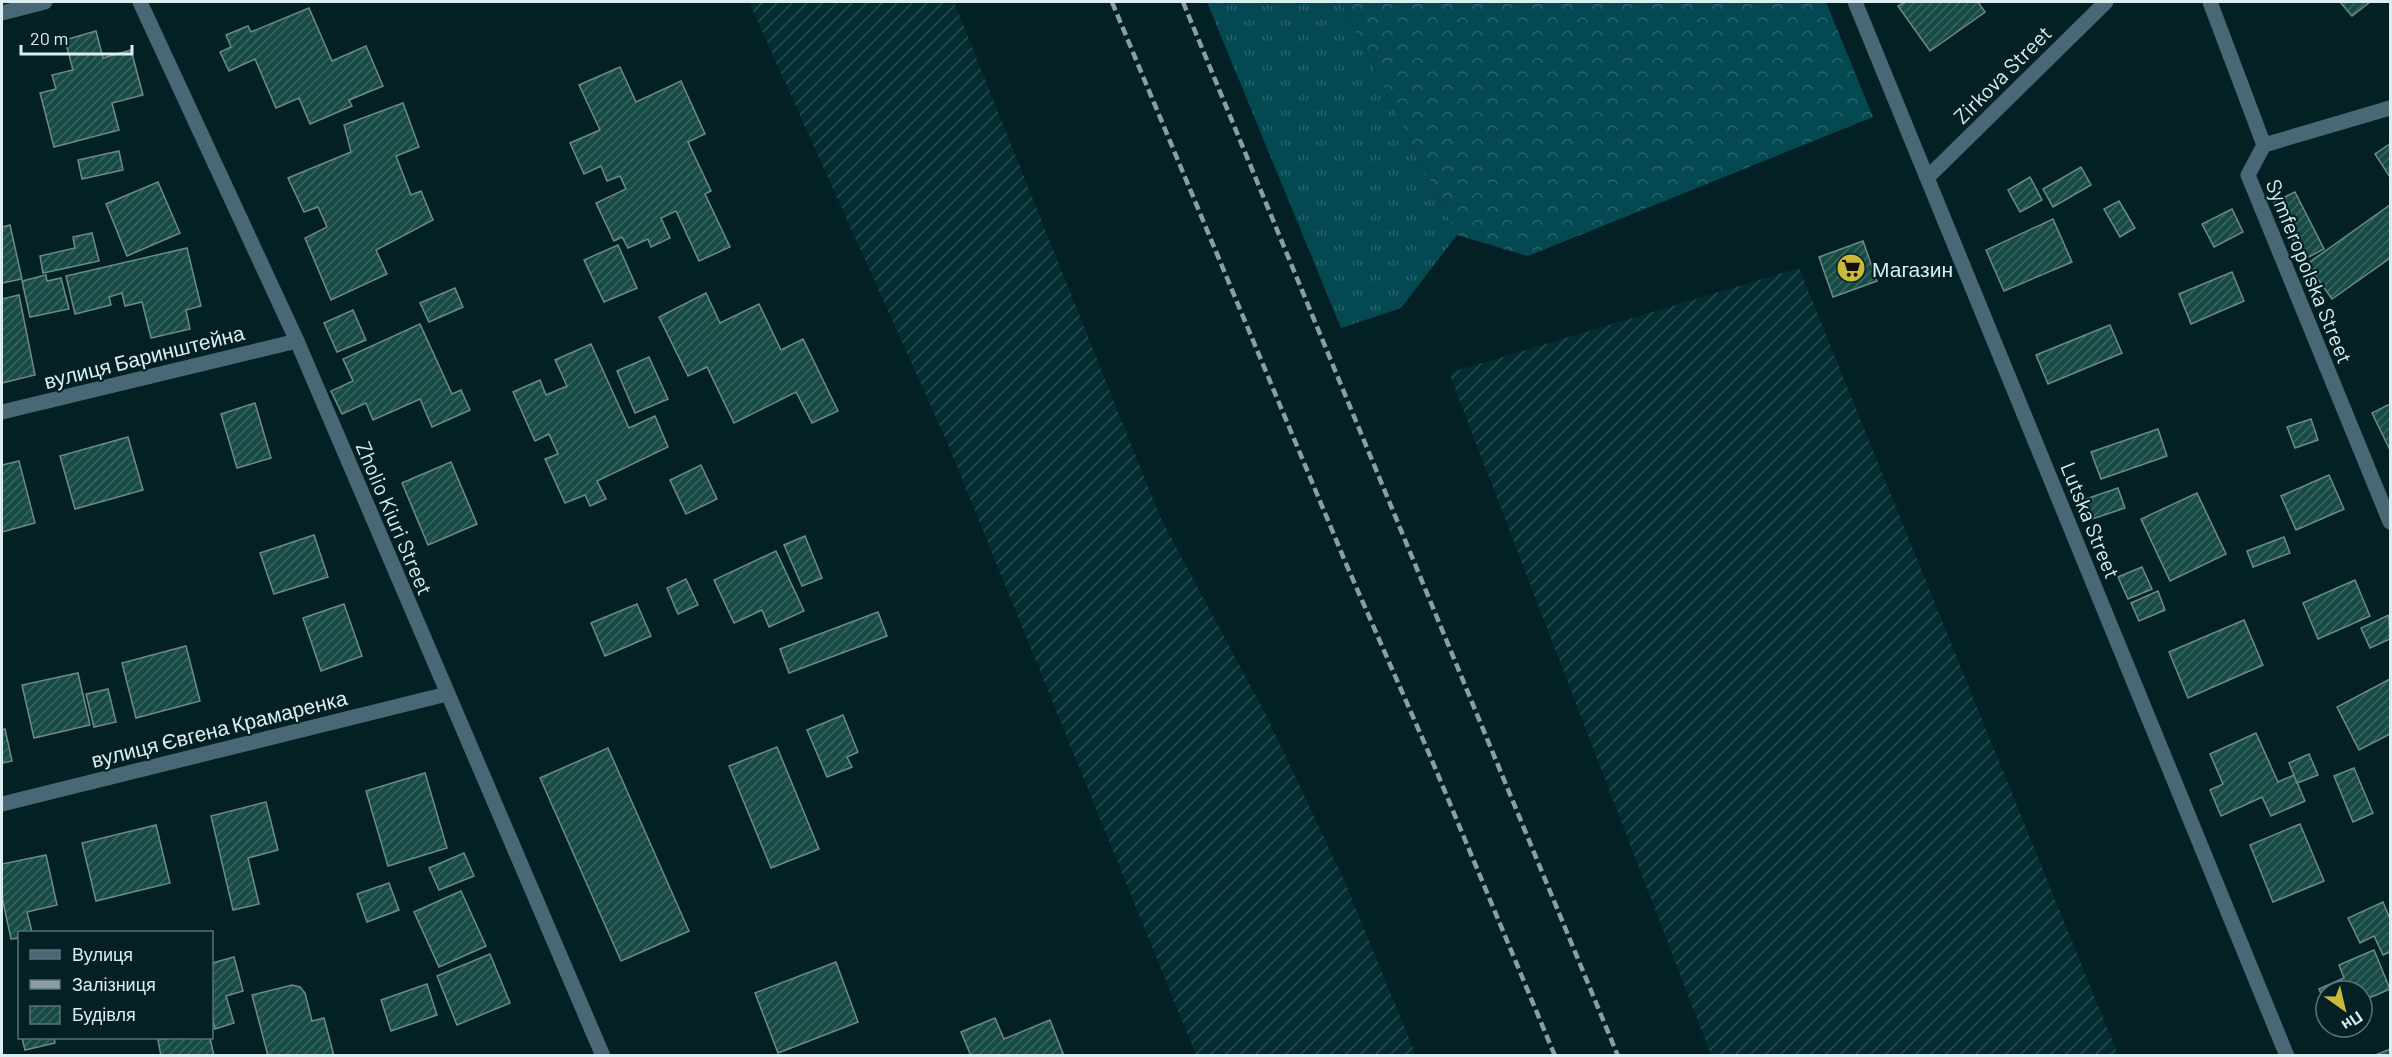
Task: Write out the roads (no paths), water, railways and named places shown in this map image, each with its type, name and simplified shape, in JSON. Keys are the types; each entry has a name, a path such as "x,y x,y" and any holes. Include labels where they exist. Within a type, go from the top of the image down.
{"street":[{"path":"2,13 45,2"},
{"name":"Zholio Kiuri Street","path":"140,2 297,341 603,1056"},
{"name":"Lutska Street","path":"1855,2 2287,1056"},
{"name":"Zirkova Street","path":"1928,177 2106,2"},
{"path":"2210,2 2264,146 2391,108"},
{"name":"Symferopolska Street","path":"2264,146 2248,175 2391,522"},
{"name":"вулиця Баринштейна","path":"2,412 297,341"},
{"name":"вулиця Євгена Крамаренка","path":"2,804 447,694"}],"railway":[{"path":"1112,2 1347,566 1431,758 1555,1056"},
{"path":"1183,2 1618,1056"}],"place":[{"name":"Магазин","path":"1851,268"}]}
